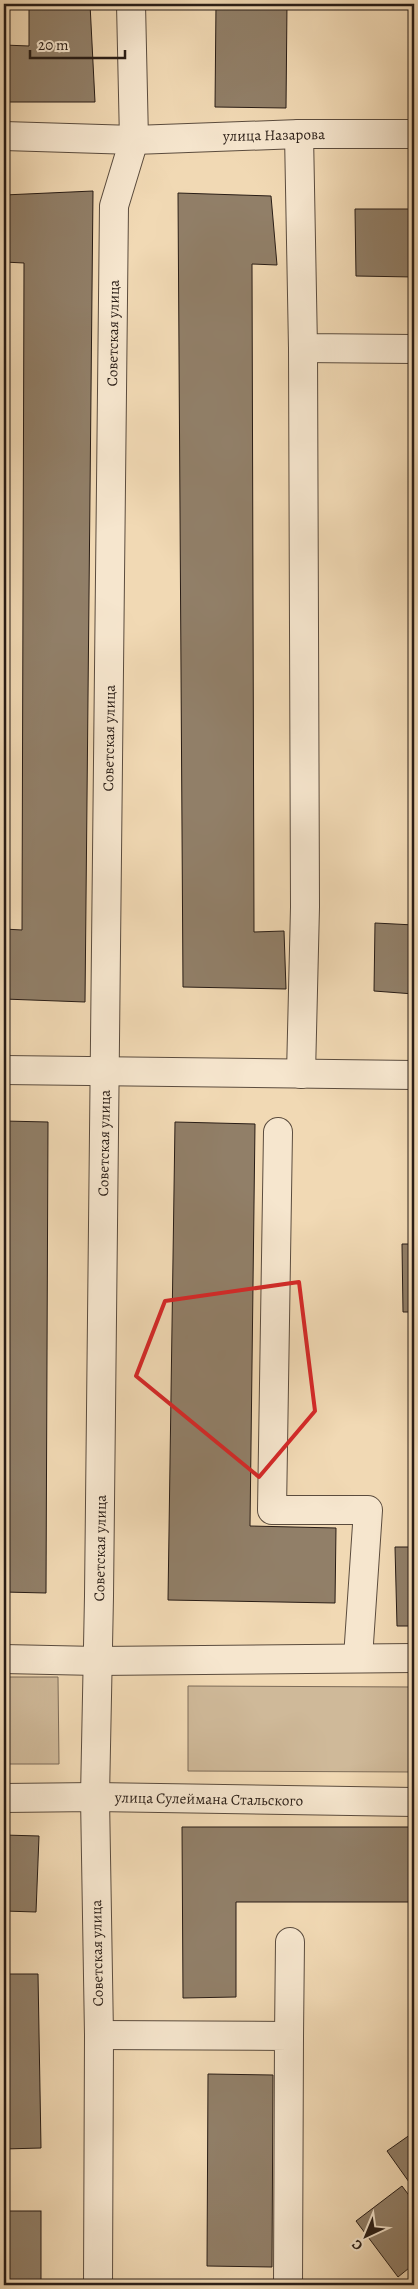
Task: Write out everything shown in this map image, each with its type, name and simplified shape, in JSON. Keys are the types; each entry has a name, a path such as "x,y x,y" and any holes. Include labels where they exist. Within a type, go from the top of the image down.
{"street":[{"name":"Советская улица","path":"98,2285 99,2035 95,1797 96,1661 99,1596 114,206 134,140 131,4"},
{"name":"улица Назарова","path":"4,136 134,140 299,134 414,134"},
{"path":"299,134 303,348 305,907 302,1074"},
{"path":"303,348 414,349"},
{"path":"4,1070 414,1076"},
{"path":"278,1132 272,1510 368,1510 358,1658"},
{"path":"4,1659 96,1661 414,1658"},
{"name":"улица Сулеймана Стальского","path":"4,1798 95,1797 414,1802"},
{"path":"288,2285 290,1942"},
{"path":"99,2035 289,2036"}],"highlighted area":[{"path":"299,1282 315,1411 259,1477 136,1376 165,1301"}],"shaded area":[{"path":"4,1677 58,1677 59,1764 4,1764"},
{"path":"188,1686 414,1687 414,1772 188,1771"}],"building":[{"path":"29,4 90,4 95,102 4,102 4,45 29,46"},
{"path":"216,4 287,4 286,108 215,107"},
{"path":"93,191 85,1002 4,999 4,929 22,930 24,263 4,262 4,195"},
{"path":"178,193 271,196 277,265 252,264 254,932 284,931 286,989 183,987"},
{"path":"355,209 414,209 414,277 356,276"},
{"path":"375,923 414,925 414,994 374,991"},
{"path":"4,1121 48,1122 46,1593 4,1592"},
{"path":"175,1122 255,1124 250,1526 336,1528 335,1603 168,1600"},
{"path":"402,1244 414,1244 414,1312 403,1312"},
{"path":"395,1547 414,1547 414,1626 397,1626"},
{"path":"182,1827 414,1827 414,1902 236,1902 236,1997 183,1998"},
{"path":"4,1835 39,1836 36,1912 4,1911"},
{"path":"4,1974 38,1974 41,2148 4,2149"},
{"path":"208,2074 273,2075 272,2267 207,2266"},
{"path":"414,2132 414,2189 387,2151"},
{"path":"402,2186 414,2202 414,2264 398,2277 356,2221"},
{"path":"4,2211 41,2211 41,2285 4,2285"}]}
